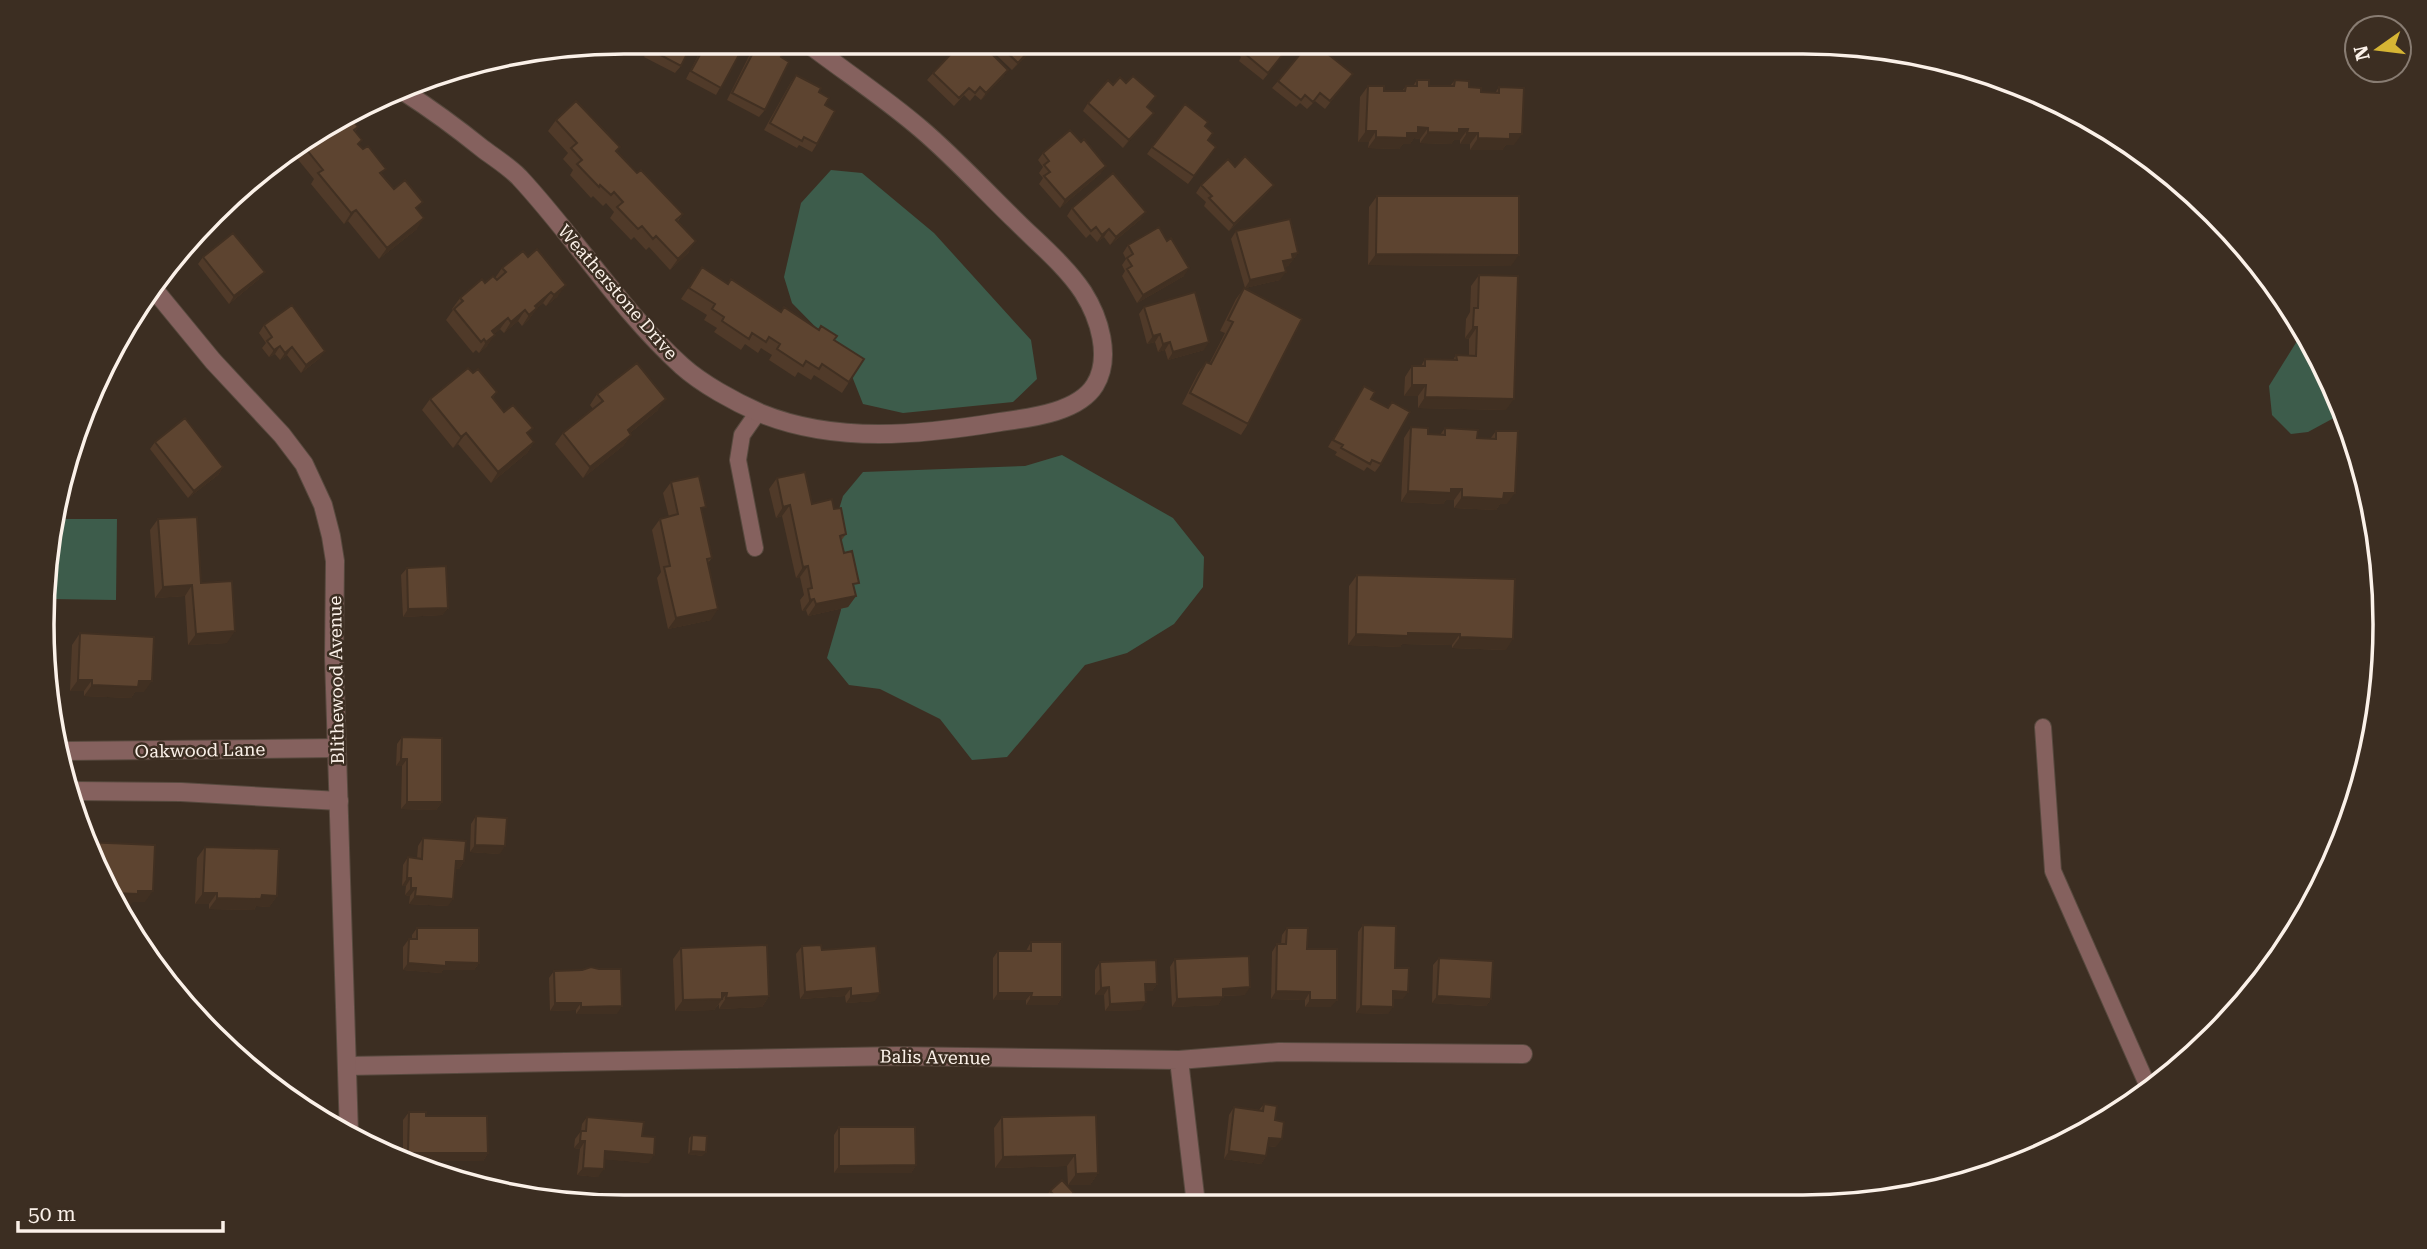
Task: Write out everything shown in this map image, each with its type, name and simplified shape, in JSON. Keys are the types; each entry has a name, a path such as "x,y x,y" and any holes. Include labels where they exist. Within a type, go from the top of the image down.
{"street":[{"name":"Weatherstone Drive","path":"411,96 516,174 629,310 682,366 707,384 758,412 791,424 822,431 871,434 921,432 1038,416 1061,410 1086,394 1095,385 1104,353 1093,313 1082,290 1047,252 921,129 822,54"},
{"name":"Blithewood Avenue","path":"159,295 213,361 282,435 304,464 323,505 331,536 335,562 337,748 349,1123"},
{"name":"Oakwood Lane","path":"69,751 337,748"},
{"path":"80,791 181,792 339,801"},
{"name":"Balis Avenue","path":"346,1066 897,1056 1179,1060 1279,1052 1523,1054"},
{"path":"1179,1060 1195,1195"}],"lane":[{"path":"755,548 738,460 742,435 758,412"},
{"path":"2043,727 2053,871 2145,1080"}],"green space":[{"path":"831,170 862,173 934,233 1031,340 1037,379 1013,402 903,413 863,404 844,356 792,303 784,277 801,203"},
{"path":"2297,341 2334,418 2308,432 2291,434 2272,415 2269,386"},
{"path":"1062,455 1173,518 1204,557 1203,587 1174,624 1127,653 1085,665 1007,757 972,760 940,719 880,689 849,685 827,658 841,610 834,526 843,496 863,472 1025,466"},
{"path":"64,519 117,519 116,600 55,599"}],"building":[{"path":"658,54 687,54 681,66"},
{"path":"700,54 739,54 721,88 691,71"},
{"path":"752,54 782,54 781,57 789,62 765,110 732,93"},
{"path":"951,54 992,54 1008,70 986,93 980,87 975,93 969,88 959,98 933,73"},
{"path":"1009,54 1026,54 1018,63"},
{"path":"1245,54 1283,54 1268,73"},
{"path":"1300,54 1328,54 1353,74 1330,101 1320,93 1313,102 1305,95 1301,100 1278,81"},
{"path":"796,75 821,88 819,92 829,98 825,105 835,111 817,144 804,137 802,141 770,123"},
{"path":"1133,76 1156,96 1147,107 1154,113 1129,140 1088,103 1108,80 1113,85 1120,77 1126,83"},
{"path":"1417,80 1429,80 1429,86 1454,86 1455,80 1469,81 1469,87 1481,88 1481,92 1499,93 1499,87 1524,88 1522,134 1510,134 1510,139 1478,138 1478,133 1467,133 1468,129 1459,129 1459,133 1428,132 1428,128 1418,127 1418,133 1407,133 1407,138 1376,137 1376,131 1366,131 1368,86 1384,86 1384,91 1405,91 1406,86 1417,86"},
{"path":"576,101 620,147 616,151 637,173 641,170 683,214 676,220 696,241 678,259 656,236 653,239 642,226 638,229 617,207 623,202 614,192 611,195 600,185 599,187 577,164 582,160 571,148 577,143 556,120"},
{"path":"1185,104 1208,122 1205,126 1213,133 1208,140 1216,147 1194,176 1152,147"},
{"path":"355,122 358,127 354,130 362,140 358,144 363,149 368,146 386,169 380,173 394,189 405,180 423,202 416,208 424,218 387,248 356,210 351,213 318,173 323,170 307,150"},
{"path":"1070,130 1081,142 1084,139 1106,166 1065,200 1044,176 1050,172 1044,165 1049,161 1043,153"},
{"path":"1245,156 1274,185 1234,224 1209,198 1212,196 1201,185 1228,159 1235,167"},
{"path":"1113,173 1146,212 1116,237 1109,229 1102,235 1096,227 1091,231 1072,208"},
{"path":"1377,196 1519,196 1519,255 1376,254"},
{"path":"1290,219 1298,253 1292,254 1293,259 1283,261 1286,272 1250,280 1236,231"},
{"path":"1159,227 1167,241 1171,238 1189,268 1143,295 1127,269 1132,266 1127,258 1133,254 1128,245"},
{"path":"233,233 265,272 234,296 203,257"},
{"path":"537,249 566,285 554,295 551,292 529,315 525,310 511,322 508,318 492,331 495,335 486,342 484,339 481,342 454,309 463,301 460,298 482,279 485,283 493,276 497,280 506,272 502,268 523,251 528,257"},
{"path":"702,267 728,284 731,279 781,312 784,307 819,330 821,326 837,336 834,340 864,359 849,382 822,364 819,369 806,361 803,366 777,349 780,344 769,337 766,342 752,333 749,339 722,321 724,317 712,309 715,304 689,288"},
{"path":"1479,275 1518,276 1514,399 1425,397 1426,385 1412,385 1412,366 1425,366 1425,359 1457,360 1456,355 1476,356 1477,327 1473,327 1474,308 1478,308"},
{"path":"1244,288 1302,319 1248,424 1190,393 1206,362 1211,364 1233,322 1228,320"},
{"path":"1195,292 1209,342 1173,352 1170,342 1163,344 1160,334 1153,336 1144,307"},
{"path":"292,305 325,351 306,365 292,347 285,353 280,346 274,350 267,341 272,337 264,325"},
{"path":"637,363 666,399 628,430 631,435 590,467 563,433 603,401 597,394"},
{"path":"468,368 473,373 478,369 497,392 492,397 504,412 513,405 533,428 527,433 534,442 498,472 466,433 461,437 430,399"},
{"path":"1364,386 1375,392 1371,399 1388,408 1392,402 1410,412 1381,464 1372,460 1370,464 1341,448 1343,445 1333,440"},
{"path":"185,418 223,467 194,491 155,442"},
{"path":"1411,427 1428,428 1428,434 1445,435 1445,428 1478,430 1477,438 1496,439 1496,431 1518,431 1515,493 1504,493 1503,499 1462,497 1462,489 1451,489 1451,493 1408,491"},
{"path":"805,472 812,504 832,499 834,509 841,508 846,534 840,536 844,553 852,551 859,583 853,584 856,596 816,604 814,599 810,600 808,589 812,588 808,566 803,567 790,505 783,507 777,478"},
{"path":"699,476 706,507 701,508 712,558 707,559 718,609 676,618 664,567 670,566 660,519 678,514 671,482"},
{"path":"197,517 201,583 232,581 235,631 196,634 192,585 163,587 158,519"},
{"path":"446,566 448,608 408,609 407,568"},
{"path":"1357,575 1515,579 1513,639 1460,637 1460,634 1356,634"},
{"path":"80,633 154,637 152,681 139,681 138,687 92,685 92,680 78,680"},
{"path":"402,737 442,738 442,802 407,802 407,759 401,759"},
{"path":"476,816 507,818 505,846 475,845"},
{"path":"423,838 466,841 464,861 456,861 453,899 415,896 416,888 411,888 411,878 407,878 408,857 422,859"},
{"path":"98,843 155,845 153,891 138,891 138,894 122,893"},
{"path":"205,847 279,849 277,896 262,895 261,899 217,898 217,893 203,893"},
{"path":"1363,925 1396,926 1395,968 1409,968 1408,992 1393,991 1393,1007 1361,1006"},
{"path":"417,928 479,928 479,963 446,962 446,966 408,963 409,939 417,939"},
{"path":"1287,928 1308,928 1307,949 1337,949 1337,1000 1310,1000 1310,992 1276,991 1277,944 1286,944"},
{"path":"1031,942 1062,942 1062,997 1031,997 1032,993 998,993 998,951 1031,951"},
{"path":"767,945 769,996 726,998 727,993 722,993 722,999 683,1000 681,948"},
{"path":"821,945 822,950 876,946 880,993 851,996 851,988 805,992 802,946"},
{"path":"1249,956 1250,987 1223,989 1223,997 1177,999 1175,959"},
{"path":"1439,958 1493,961 1491,999 1437,996"},
{"path":"1156,960 1157,984 1145,984 1146,1002 1110,1004 1109,987 1101,988 1100,962"},
{"path":"591,967 621,969 622,1006 581,1007 581,1003 555,1003 554,971"},
{"path":"1264,1104 1277,1106 1275,1120 1284,1122 1282,1139 1269,1138 1266,1156 1229,1151 1234,1107 1263,1111"},
{"path":"409,1112 426,1112 426,1116 487,1116 488,1153 408,1152"},
{"path":"1096,1115 1098,1173 1076,1174 1075,1155 1003,1157 1002,1117"},
{"path":"587,1117 644,1122 642,1136 655,1137 654,1155 605,1151 604,1169 583,1168 585,1141 580,1141 581,1131 586,1131"},
{"path":"839,1127 915,1127 916,1165 839,1166"},
{"path":"692,1135 707,1136 706,1152 691,1151"},
{"path":"1062,1180 1074,1193 1054,1195 1050,1191"}]}
